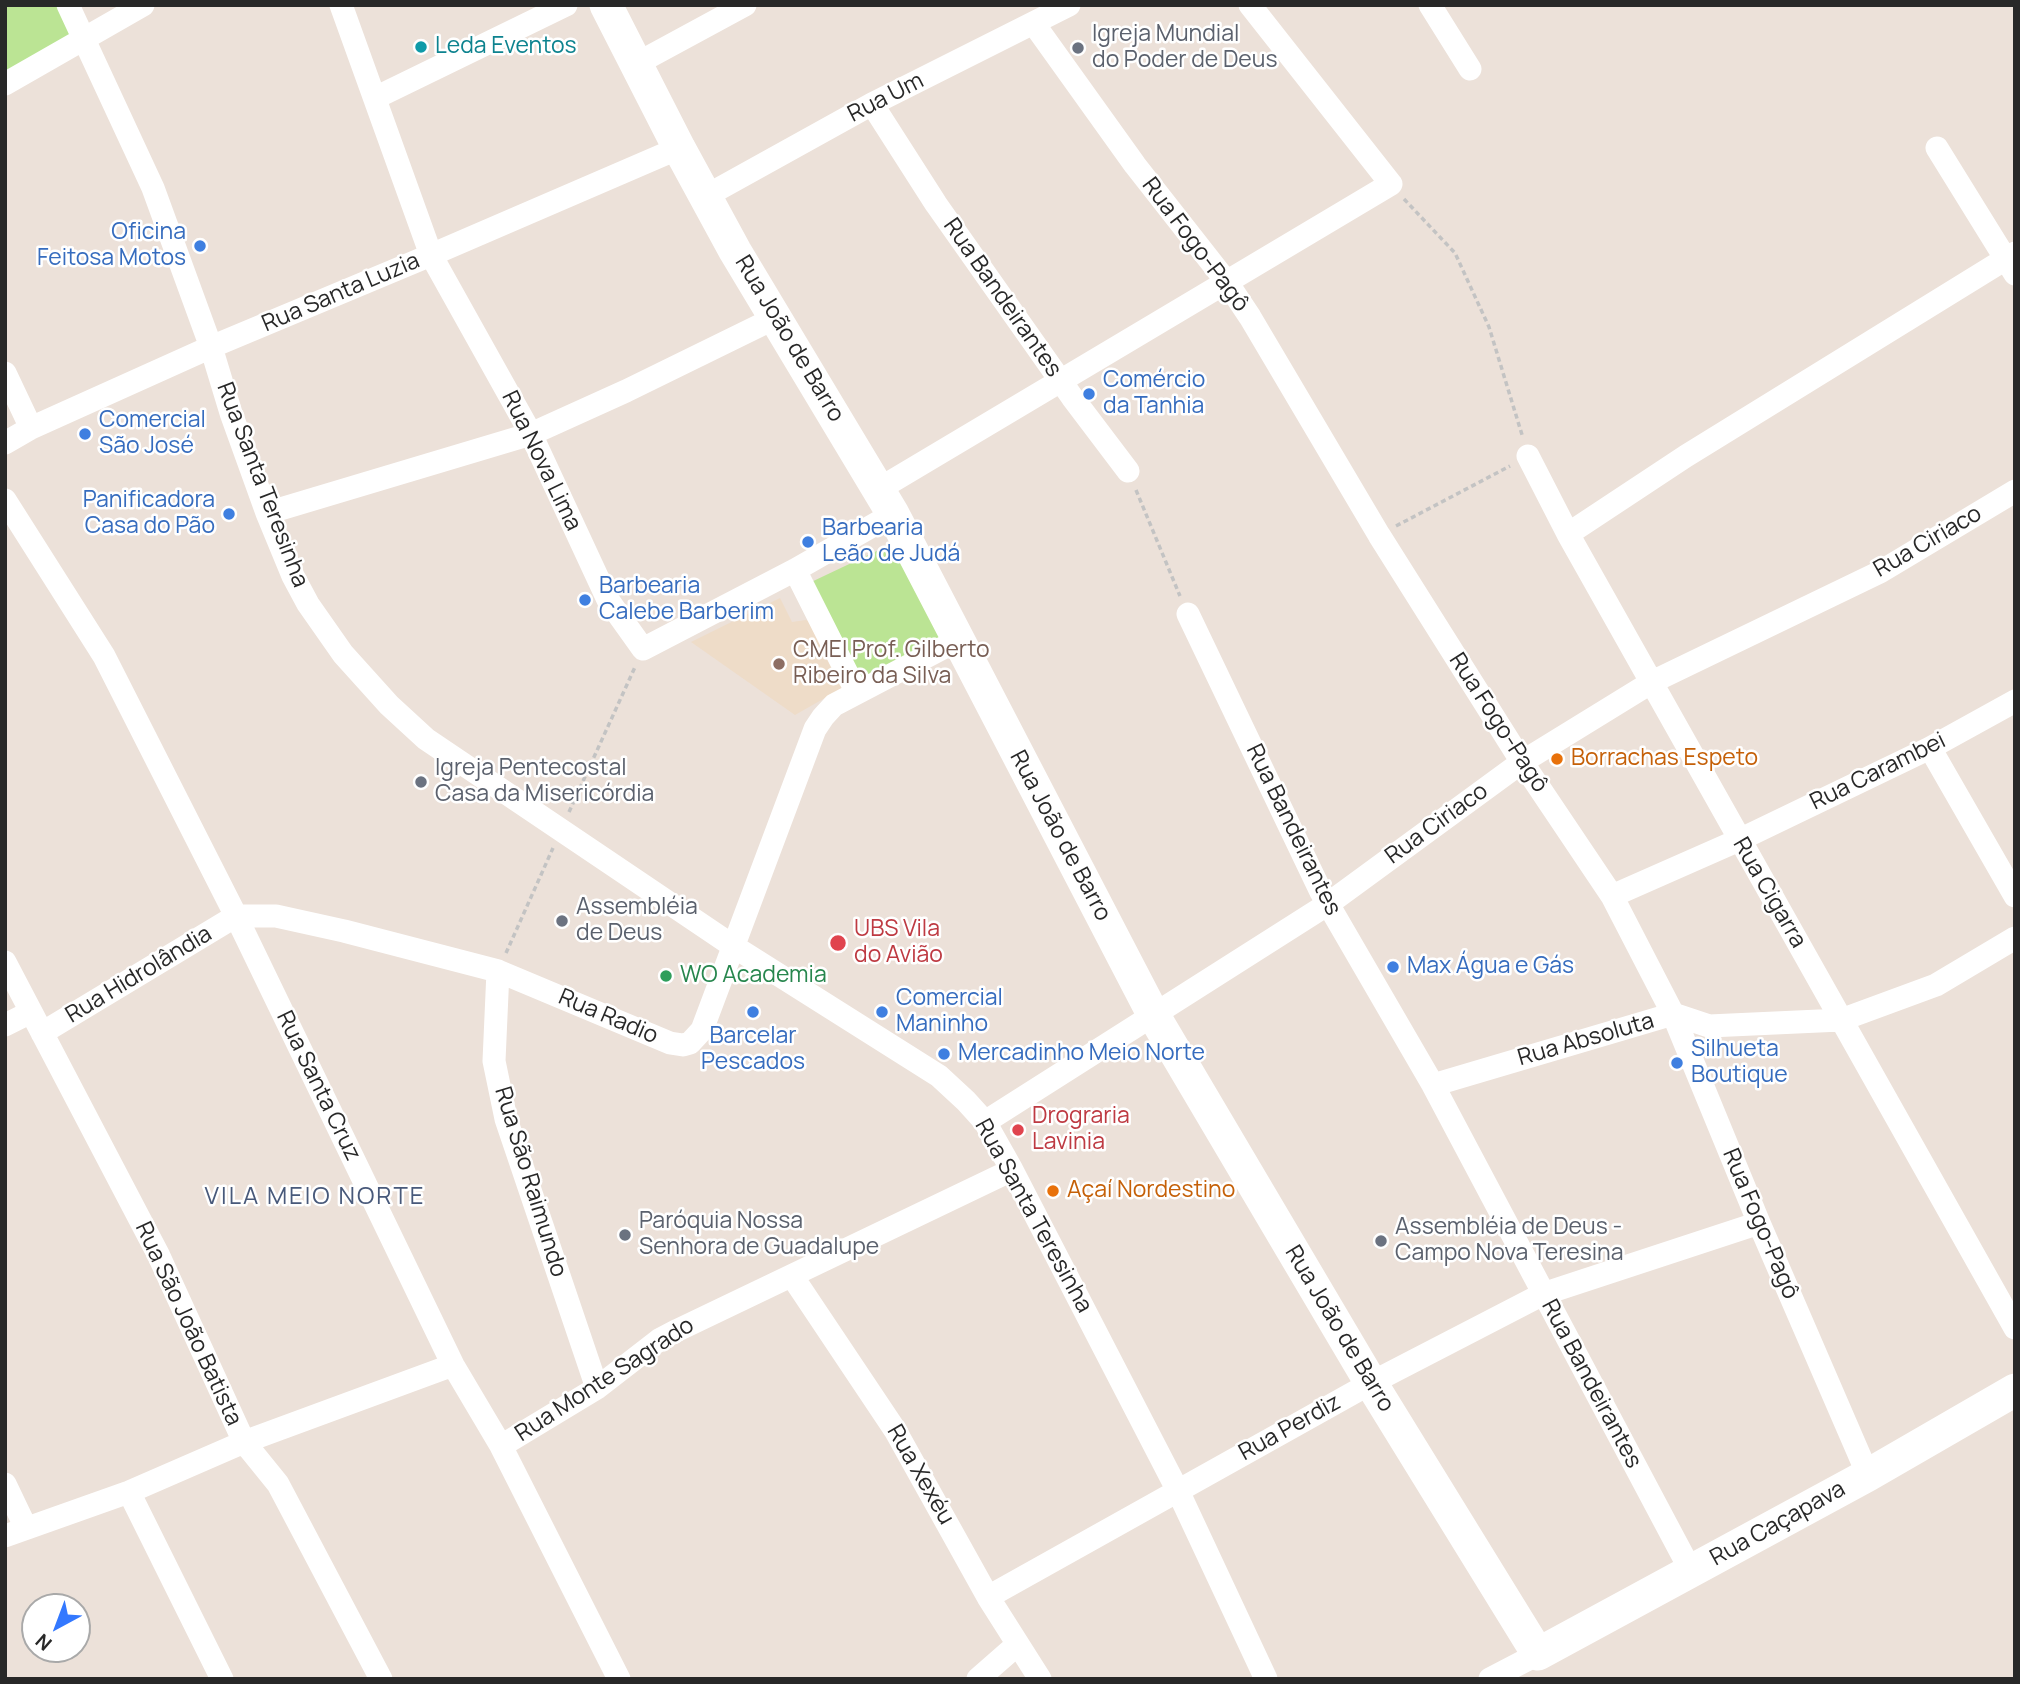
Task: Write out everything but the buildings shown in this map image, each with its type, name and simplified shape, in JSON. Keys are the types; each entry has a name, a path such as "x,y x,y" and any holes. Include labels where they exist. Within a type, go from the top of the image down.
{"street":[{"name":"Rua Santa Teresinha","path":"68,5 153,187 267,513 307,604 343,654 400,716 426,739 733,946 939,1076 985,1122 1178,1491 1266,1679"},
{"path":"5,84 143,5"},
{"name":"Rua Nova Lima","path":"341,5 431,256 531,434 608,600 631,636 643,649 795,570 886,502"},
{"path":"375,98 566,5"},
{"name":"Rua João de Barro","path":"607,5 679,148 735,251 886,502 1154,1016 1371,1383 1538,1654"},
{"path":"636,64 745,5"},
{"name":"Rua Um","path":"706,196 872,104 1069,5"},
{"path":"886,502 1060,380 1391,184 1250,5"},
{"path":"1430,5 1471,69"},
{"name":"Rua Fogo-Pagô","path":"1034,24 1135,165 1226,281 1250,317 1379,536 1522,762 1612,896 1673,1014 1759,1223 1868,1475"},
{"name":"Rua Bandeirantes","path":"872,104 936,204 1128,471"},
{"name":"Rua Santa Luzia","path":"5,443 31,428 211,347 431,256 679,148"},
{"path":"1568,534 1686,456 2012,262 1937,148"},
{"path":"267,513 531,434 626,391 776,317"},
{"path":"5,373 31,428"},
{"name":"Rua Cigarra","path":"1528,456 1568,534 2015,1328"},
{"name":"Rua Ciriaco","path":"985,1122 1328,904 1522,762 1652,682 1880,572 2015,491"},
{"name":"Rua Santa Cruz","path":"5,500 104,656 236,916 453,1364 501,1446 619,1679"},
{"path":"795,570 857,693"},
{"name":"Rua Bandeirantes","path":"1188,614 1328,904 1433,1085 1691,1571"},
{"name":"Rua Radio","path":"236,916 276,916 310,922 498,971 670,1044 683,1045 695,1040 702,1030 815,729 834,705 958,640"},
{"name":"Rua Carambei","path":"1612,896 1739,840 1930,748 2015,701"},
{"path":"1930,748 2015,896"},
{"name":"Rua Hidrolândia","path":"42,1033 236,916"},
{"name":"Rua Absoluta","path":"1433,1085 1673,1014 1709,1026 1841,1020 1936,985 2015,938"},
{"name":"Rua São João Batista","path":"5,962 158,1254 244,1442 278,1484 381,1679"},
{"name":"Rua São Raimundo","path":"498,971 494,1060 506,1119 597,1388"},
{"name":"Rua Hidrolândia","path":"5,1025 31,1012"},
{"name":"Rua Monte Sagrado","path":"501,1446 597,1388 659,1340 714,1311 1012,1170"},
{"name":"Rua Perdiz","path":"988,1597 1371,1383 1543,1294 1759,1223"},
{"name":"Rua Xexéu","path":"792,1276 895,1430 988,1597 1040,1679"},
{"path":"5,1484 16,1532 129,1492 244,1442 453,1364"},
{"name":"Rua Caçapava","path":"1538,1654 1868,1475 2015,1390"},
{"path":"129,1492 222,1679"},
{"path":"978,1679 1018,1644"},
{"path":"1490,1679 1538,1654"}],"path":[{"path":"1379,536 1528,456 1489,327 1455,253 1391,184"},
{"path":"1128,471 1188,614"}],"shaded area":[{"name":"CMEI Prof. Gilberto Ribeiro da Silva","path":"780,598 792,622 806,620 818,625 846,686 795,715 691,642"}],"green space":[{"path":"5,5 58,5 71,35 5,74"},
{"path":"900,540 948,640 854,683 807,584"}],"place":[{"name":"Leda Eventos","path":"421,47"},
{"name":"Igreja Mundial do Poder de Deus","path":"1078,48"},
{"name":"Oficina Feitosa Motos","path":"200,246"},
{"name":"Comércio da Tanhia","path":"1089,394"},
{"name":"Comercial São José","path":"85,434"},
{"name":"Panificadora Casa do Pão","path":"229,514"},
{"name":"Barbearia Leão de Judá","path":"808,542"},
{"name":"Barbearia Calebe Barberim","path":"585,600"},
{"name":"CMEI Prof. Gilberto Ribeiro da Silva","path":"779,664"},
{"name":"Borrachas Espeto","path":"1557,759"},
{"name":"Igreja Pentecostal Casa da Misericórdia","path":"421,782"},
{"name":"Assembléia de Deus","path":"562,921"},
{"name":"UBS Vila do Avião","path":"838,943"},
{"name":"Max Água e Gás","path":"1393,967"},
{"name":"WO Academia","path":"666,976"},
{"name":"Barcelar Pescados","path":"753,1012"},
{"name":"Comercial Maninho","path":"882,1012"},
{"name":"Mercadinho Meio Norte","path":"944,1054"},
{"name":"Silhueta Boutique","path":"1677,1063"},
{"name":"Drograria Lavinia","path":"1018,1130"},
{"name":"Açaí Nordestino","path":"1053,1191"},
{"name":"Paróquia Nossa Senhora de Guadalupe","path":"625,1235"},
{"name":"Assembléia de Deus - Campo Nova Teresina","path":"1381,1241"}],"district":[{"name":"VILA MEIO NORTE","path":"315,1197"}]}
